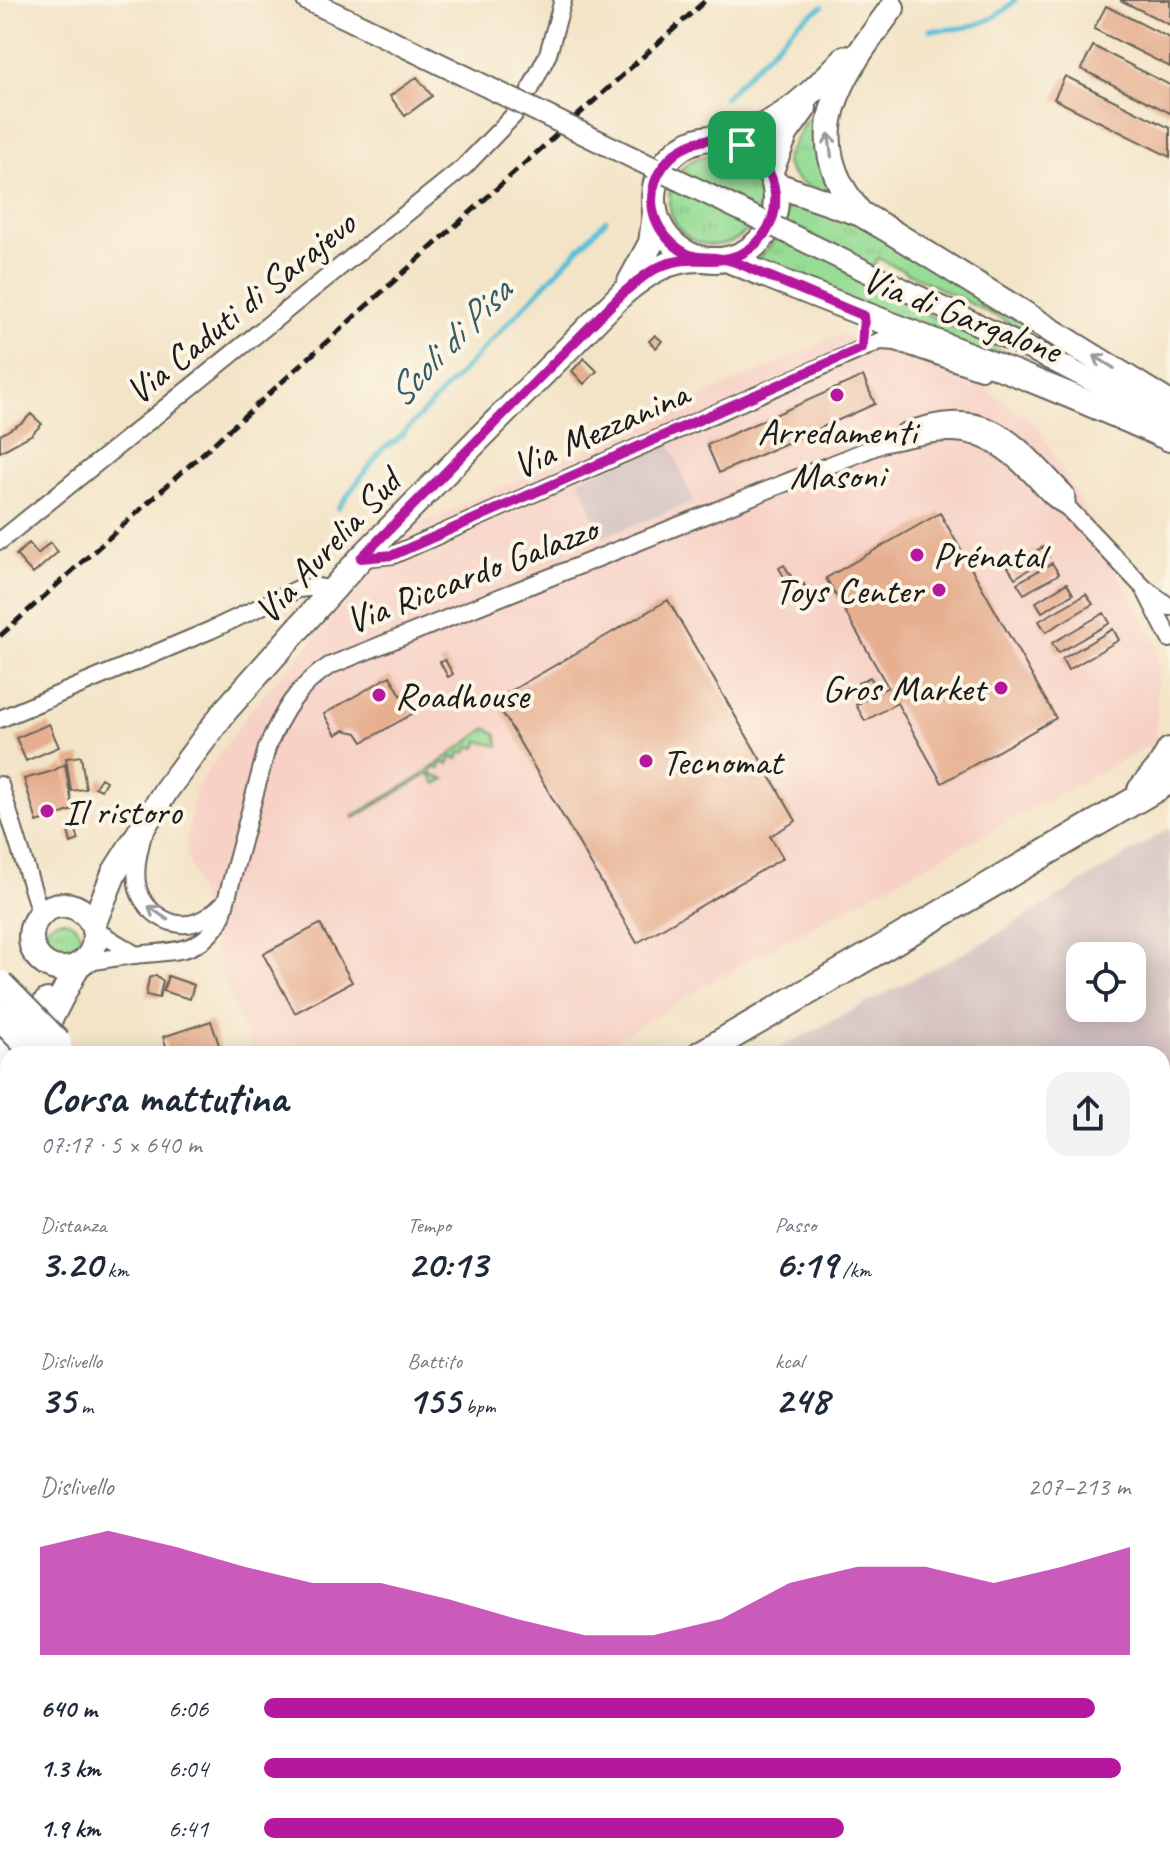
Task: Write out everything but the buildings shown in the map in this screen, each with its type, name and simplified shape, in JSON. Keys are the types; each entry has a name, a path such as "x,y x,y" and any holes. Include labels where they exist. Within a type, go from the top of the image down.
{"highway":[{"path":"1128,805 1161,767 1170,751"},
{"path":"715,1046 1170,780"},
{"path":"0,984 53,1040"},
{"path":"0,1017 53,1040"},
{"path":"13,1046 37,1019 53,1040"}],"main road":[{"path":"815,90 774,121 748,134 698,140 682,147 669,158 654,188 655,213 673,243 687,253 715,259 749,250 766,232 775,209 772,178 786,133 815,90 896,4"},
{"path":"861,214 840,185 829,150 828,126 846,72 896,4"},
{"path":"723,139 751,150 772,178"},
{"name":"Via di Gargalone","path":"772,178 861,214 1159,406"},
{"name":"Via Aurelia Sud","path":"622,294 651,243 655,213"},
{"name":"Via di Gargalone","path":"715,259 1018,374 1170,439"},
{"name":"Via Aurelia Sud","path":"114,873 152,813 225,711 361,558 622,294 663,265 715,259"},
{"path":"72,906 114,873"},
{"path":"53,1040 80,964 93,948 94,927 114,873"},
{"path":"53,1040 46,966 33,951 31,930 40,913 55,905 72,906 86,914 94,927"},
{"path":"46,966 61,969 80,964"}],"street":[{"path":"307,0 882,279 1159,406 1170,422"},
{"path":"530,90 548,54 563,0"},
{"name":"Via Caduti di Sarajevo","path":"0,541 464,167 514,115"},
{"path":"862,348 864,316"},
{"name":"Via Mezzanina","path":"361,558 393,555 880,341 890,341 980,371 1018,374"},
{"name":"Via Riccardo Galazzo","path":"80,964 175,951 201,942 218,924 267,748 286,706 309,679 347,656 882,444 950,433 975,435 988,440 1006,452 1055,501 1067,507 1144,588 1170,607"},
{"path":"0,719 211,630 298,589 318,587 334,590"},
{"name":"Via Riccardo Galazzo","path":"1144,588 1170,639"},
{"path":"0,785 40,913"},
{"path":"152,813 137,865 138,888 147,905 167,921 190,924 212,914 226,901"},
{"path":"94,927 136,955"}],"shaded area":[{"path":"841,334 978,383 1039,427 1158,648 1156,742 744,963 605,1046 250,1046 225,982 185,847 196,788 248,713 413,527"},
{"path":"670,443 693,502 602,537 579,479"},
{"path":"1170,828 1170,1046 784,1046 985,942"}],"green space":[{"path":"831,93 836,195 798,180 785,160 804,123"},
{"path":"705,155 723,155 739,162 752,175 759,191 759,209 752,225 739,238 723,245 705,245 689,238 676,225 669,209 669,191 676,175 689,162"},
{"path":"791,196 853,219 1115,375 878,258 865,283 1102,401 754,264 780,235"},
{"path":"487,728 496,733 499,746 479,741 477,748 470,746 467,753 461,752 458,759 451,757 449,764 442,762 440,769 433,768 431,775 445,779 436,784 429,774 354,818 418,778"},
{"path":"62,920 74,926 80,938 74,950 62,956 50,950 44,938 50,926"}],"waterway":[{"path":"930,30 976,25 997,16 1015,0"},
{"name":"Scoli di Pisa","path":"724,98 799,22 822,7"},
{"name":"Scoli di Pisa","path":"338,508 382,449 397,440 606,220"}],"railway":[{"path":"0,636 706,0"}],"place":[{"name":"Arredamenti Masoni","path":"837,395"},
{"name":"Prénatal","path":"917,555"},
{"name":"Toys Center","path":"939,590"},
{"name":"Gros Market","path":"1001,688"},
{"name":"Roadhouse","path":"379,695"},
{"name":"Tecnomat","path":"646,761"},
{"name":"Il ristoro","path":"47,811"}],"route":[{"path":"742,145 706,138 682,147 669,158 656,180 653,197 655,213 666,237 679,249 695,257 726,259 864,316 862,348 393,555 361,558 622,294 648,273 674,261 726,259 749,250 761,239 775,209 774,184 765,164 742,145"}]}
